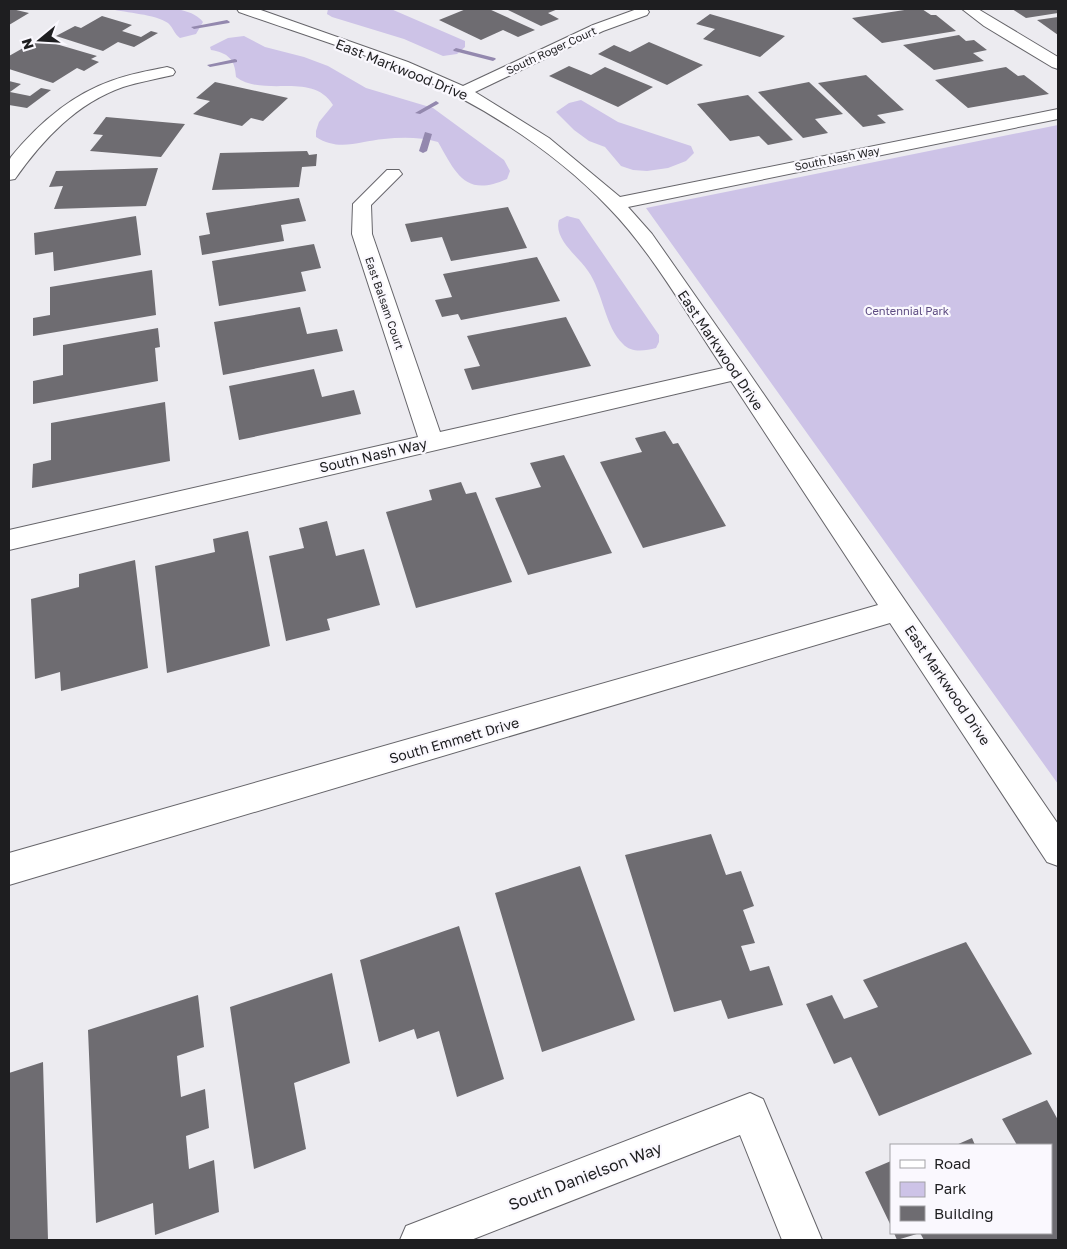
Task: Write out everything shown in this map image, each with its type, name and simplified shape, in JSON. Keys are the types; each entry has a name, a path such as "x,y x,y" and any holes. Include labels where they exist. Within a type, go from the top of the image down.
{"street":[{"name":"East Markwood Drive","path":"249,9 402,65 463,92 543,142 582,173 616,204 644,238 736,372 898,610 1058,851"},
{"path":"969,9 1058,64"},
{"name":"South Roger Court","path":"463,92 598,28 642,12"},
{"path":"9,175 36,140 67,112 92,95 117,84 166,72"},
{"name":"South Nash Way","path":"616,204 1058,114"},
{"name":"East Balsam Court","path":"393,174 362,204 362,234 432,442"},
{"name":"South Nash Way","path":"9,540 736,372"},
{"name":"South Emmett Drive","path":"9,869 898,610"},
{"name":"South Danielson Way","path":"420,1240 750,1112 802,1240"}],"green space":[{"path":"111,9 173,9 195,15 203,22 196,34 180,38 168,23 162,20"},
{"path":"328,9 391,9 465,41 465,47 457,54 443,56 404,39 332,17 327,14"},
{"path":"244,36 265,47 304,57 328,66 366,88 433,108 504,160 510,171 507,179 481,186 471,184 450,164 438,142 432,140 398,138 341,145 316,137 319,122 333,105 324,95 313,89 247,83 236,77 230,58 222,53 211,50 210,47 228,38"},
{"path":"581,100 618,122 691,146 694,153 686,161 668,168 647,171 633,170 621,166 605,147 589,141 574,130 556,112 569,103"},
{"name":"Centennial Park","path":"1058,125 1058,784 646,208"},
{"path":"567,216 579,219 659,335 659,342 656,348 630,349 617,337 593,279 563,241 560,234 559,220"}],"building":[{"path":"9,9 12,9 29,13 9,25"},
{"path":"466,9 489,9 535,30 518,37 503,30 481,40 439,20"},
{"path":"506,9 558,9 548,13 559,19 541,26"},
{"path":"922,9 931,15 936,15 956,31 882,43 852,18"},
{"path":"1012,9 1058,9 1058,13 1026,18"},
{"path":"710,14 785,36 760,57 703,39 715,29 696,24"},
{"path":"102,16 132,25 122,31 141,37 151,31 158,33 134,47 118,42 103,51 56,36 75,26 81,28"},
{"path":"1058,17 1058,35 1037,20"},
{"path":"959,35 966,41 974,40 987,50 973,53 984,61 934,70 903,45"},
{"path":"39,39 97,56 91,59 99,62 84,71 77,68 53,83 9,69 9,56"},
{"path":"649,42 703,65 667,85 598,54 614,45 630,52"},
{"path":"569,66 591,75 605,67 653,87 618,107 549,76"},
{"path":"1006,67 1018,76 1024,75 1049,94 968,108 935,80"},
{"path":"866,75 904,110 877,115 886,123 863,127 818,83"},
{"path":"9,81 21,84 10,92 30,96 41,88 51,90 27,108 9,105"},
{"path":"215,82 288,98 263,121 251,118 242,126 193,114 210,101 196,98"},
{"path":"809,82 843,114 815,119 828,133 803,138 758,92"},
{"path":"748,95 793,140 768,145 759,136 730,141 697,104"},
{"path":"106,117 185,124 161,157 90,151 103,135 93,134"},
{"path":"307,151 309,155 317,154 316,166 302,167 299,187 212,190 220,153"},
{"path":"158,168 146,206 54,209 63,186 49,187 56,171"},
{"path":"299,198 306,221 281,225 284,241 202,255 199,236 210,234 206,213"},
{"path":"508,207 527,248 451,261 442,237 411,242 405,224"},
{"path":"136,216 141,255 54,271 53,252 35,255 34,233"},
{"path":"314,244 321,268 301,272 306,291 219,306 212,261"},
{"path":"537,257 560,301 461,320 458,314 442,317 435,300 452,297 443,274"},
{"path":"152,270 156,315 33,336 33,318 50,315 50,287"},
{"path":"300,307 307,334 337,329 343,351 223,375 214,322"},
{"path":"566,317 591,366 472,390 464,369 480,366 467,336"},
{"path":"158,328 160,347 155,348 158,381 33,404 33,381 63,375 63,345"},
{"path":"314,369 322,397 354,390 361,414 239,440 229,386"},
{"path":"165,402 170,461 32,488 33,464 51,460 51,423"},
{"path":"665,431 673,444 678,443 726,526 643,548 600,462 642,452 635,438"},
{"path":"564,455 612,553 528,575 495,498 541,487 530,463"},
{"path":"461,482 466,494 476,492 512,582 416,608 386,512 432,500 429,490"},
{"path":"327,521 336,556 364,549 380,605 327,619 330,630 286,641 269,556 304,548 299,528"},
{"path":"248,531 270,646 167,673 155,566 215,552 213,539"},
{"path":"135,560 148,668 61,691 60,672 35,679 31,599 79,587 79,574"},
{"path":"711,834 726,875 741,871 754,906 743,910 755,943 741,946 750,971 769,966 783,1005 728,1019 721,1000 674,1012 625,855"},
{"path":"580,866 635,1020 542,1052 495,893"},
{"path":"459,926 504,1079 457,1097 439,1031 417,1039 414,1029 379,1042 360,960"},
{"path":"966,942 1032,1054 879,1116 851,1057 834,1064 806,1004 832,995 844,1019 878,1007 863,980"},
{"path":"332,973 350,1063 294,1083 306,1149 254,1169 230,1007"},
{"path":"198,995 204,1047 177,1056 181,1097 205,1089 209,1128 186,1136 189,1169 214,1160 219,1212 155,1235 153,1203 96,1223 88,1030"},
{"path":"43,1062 48,1240 9,1240 9,1073"},
{"path":"1047,1100 1058,1120 1058,1240 924,1240 921,1234 1052,1234 1052,1144 1016,1144 1002,1119"},
{"path":"972,1138 975,1144 958,1144"},
{"path":"890,1161 890,1224 865,1172"},
{"path":"894,1234 917,1234 897,1240"}],"waterway":[{"path":"194,27 227,22"},
{"path":"456,50 493,59"},
{"path":"210,65 235,61"},
{"path":"418,113 436,103"},
{"path":"423,151 428,134"}]}
